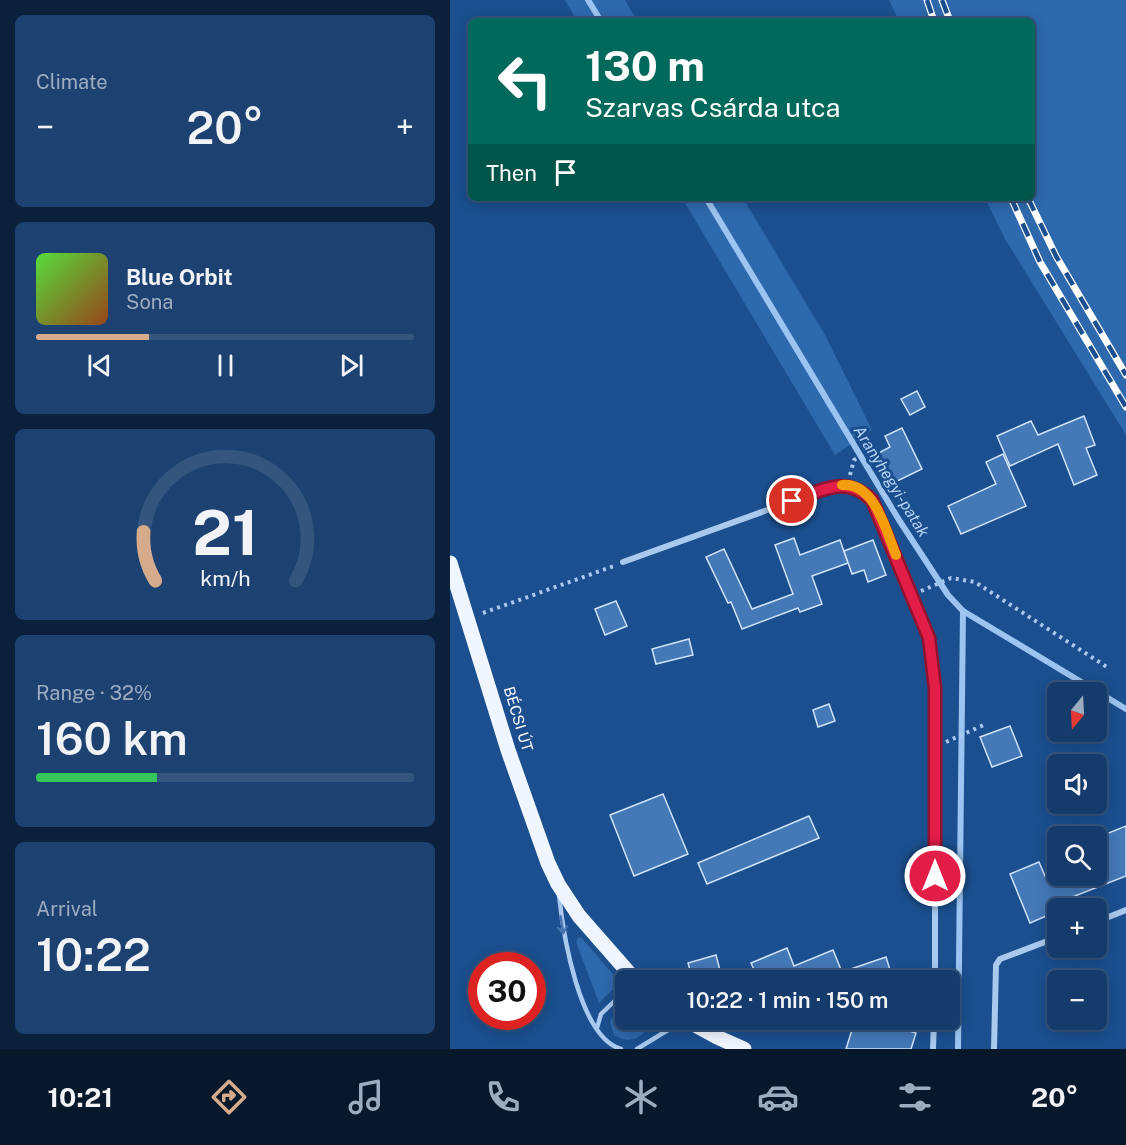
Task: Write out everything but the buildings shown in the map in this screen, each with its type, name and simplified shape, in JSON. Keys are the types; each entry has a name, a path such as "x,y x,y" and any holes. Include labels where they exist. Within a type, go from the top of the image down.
{"main road":[{"name":"BÉCSI ÚT","path":"450,563 508,750 548,863 558,884 598,940 626,970"},
{"path":"705,1030 744,1049"}],"street":[{"path":"623,562 834,486 848,485 861,489 872,500 929,638 932,658 935,688 936,970"},
{"path":"1107,918 1126,910"},
{"path":"994,1049 996,965 1000,959 1047,941"},
{"path":"933,1049 934,1030"}],"lane":[{"path":"558,884 562,926 571,966 584,1005 604,1039 621,1049"},
{"path":"597,1029 601,1014 615,1001"},
{"path":"637,1049 668,1030"}],"path":[{"path":"854,460 874,449"},
{"path":"889,492 898,487"},
{"path":"468,619 623,562"},
{"path":"930,587 951,578 975,582 1107,667"},
{"path":"950,740 986,723"}],"shaded area":[{"path":"565,0 625,0 635,18 575,18"},
{"path":"889,0 1126,0 1126,435 1005,239 986,201 1035,201 1035,18 898,18"},
{"path":"684,201 745,201 825,335 872,430 835,455"},
{"path":"581,937 615,977 615,988 599,1003 576,942"},
{"path":"615,1013 615,1030 647,1030 637,1038 626,1040 614,1035 610,1022"}],"waterway":[{"name":"Aranyhegyi-patak","path":"588,0 599,18"},
{"name":"Aranyhegyi-patak","path":"708,201 899,520 948,595 963,611 1126,709"},
{"path":"958,1049 963,611"}],"railway":[{"path":"927,0 933,18"},
{"path":"942,0 949,18"},
{"path":"1012,201 1040,262 1126,407"},
{"path":"1029,201 1056,256 1126,375"}],"slow traffic":[{"path":"842,485 861,489 872,500 896,555"}],"route":[{"path":"792,501 834,486 848,485 861,489 872,500 913,595 929,638 935,688 935,876"}]}
